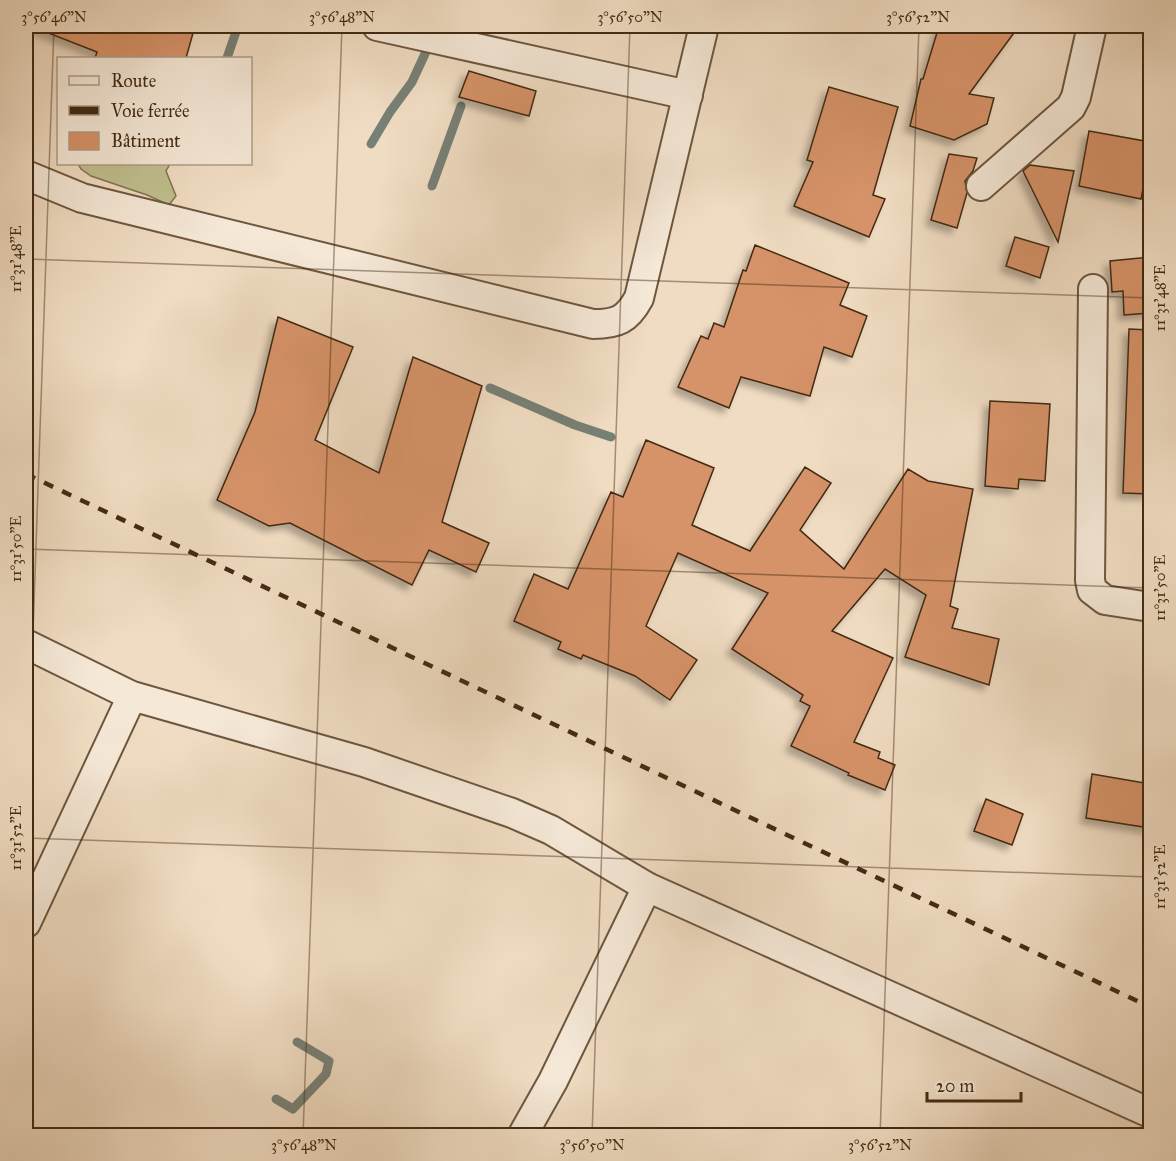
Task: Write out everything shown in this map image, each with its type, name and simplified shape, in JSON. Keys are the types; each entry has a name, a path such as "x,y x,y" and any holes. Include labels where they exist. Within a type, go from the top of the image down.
{"street":[{"path":"377,26 688,95"},
{"path":"26,175 82,198 593,324 608,324 621,320 631,312 639,298 704,26"},
{"path":"981,186 1071,107 1077,97 1092,26"},
{"path":"1093,289 1090,580 1092,590 1105,600 1150,607"},
{"path":"26,644 132,696 364,762 512,813 551,830 647,887 1150,1113"},
{"path":"26,923 132,696"},
{"path":"522,1136 553,1081 647,887"}],"shaded area":[{"path":"79,165 169,165 166,171 176,196 169,205 91,176"}],"building":[{"path":"195,26 186,57 95,57 97,52 33,27"},
{"path":"939,26 1019,26 969,94 994,98 987,124 954,140 910,126 921,79 923,79"},
{"path":"469,71 536,91 529,116 459,97"},
{"path":"829,87 898,107 873,195 885,199 869,237 794,206 813,162 807,160"},
{"path":"1089,131 1150,142 1141,199 1079,186"},
{"path":"949,154 977,158 973,171 965,181 967,193 957,228 931,220"},
{"path":"1030,165 1074,171 1058,242 1023,171"},
{"path":"1015,237 1049,247 1040,278 1006,266"},
{"path":"755,245 849,283 840,305 867,316 852,357 824,347 810,396 741,377 729,408 678,387 701,336 708,339 714,323 724,327 743,270 746,271"},
{"path":"1150,257 1150,313 1124,315 1123,291 1112,292 1110,261"},
{"path":"278,317 353,347 315,440 379,473 413,357 482,386 442,522 489,543 476,572 429,550 412,585 290,523 269,526 217,500 255,412"},
{"path":"1129,329 1150,330 1150,494 1123,493"},
{"path":"990,401 1050,404 1045,481 1019,479 1018,489 985,486"},
{"path":"646,440 714,468 692,525 750,551 805,467 831,483 800,530 844,569 908,469 928,481 973,489 950,606 958,609 952,628 999,639 989,685 905,657 926,595 885,569 832,631 893,658 854,742 880,752 878,758 895,765 885,790 848,775 849,773 791,746 810,706 800,701 803,695 732,649 768,593 678,553 646,626 697,660 670,700 635,676 583,655 581,659 558,649 561,642 514,621 534,574 568,589 611,492 623,497"},
{"path":"1092,774 1150,784 1150,828 1086,818"},
{"path":"986,799 1023,814 1012,845 974,831"}],"waterway":[{"path":"227,57 238,26"},
{"path":"371,144 390,112 412,82 430,43"},
{"path":"432,186 461,106"},
{"path":"490,388 575,425 611,437"},
{"path":"276,1099 293,1109 326,1074 329,1061 297,1042"}],"railway":[{"path":"26,474 1150,1007"}]}
